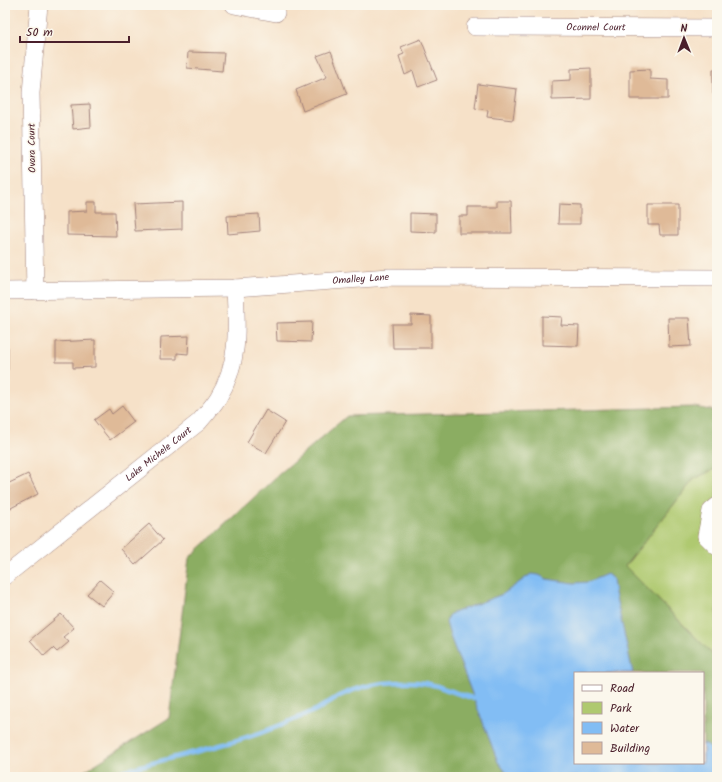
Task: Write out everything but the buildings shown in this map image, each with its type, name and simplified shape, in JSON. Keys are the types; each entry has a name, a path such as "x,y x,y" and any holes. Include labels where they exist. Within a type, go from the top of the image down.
{"street":[{"name":"Ovara Court","path":"35,291 31,93 39,5"},
{"path":"234,5 276,13"},
{"name":"Oconnel Court","path":"475,27 717,28"},
{"name":"Omalley Lane","path":"5,292 235,288 389,277 717,278"},
{"name":"Lake Michele Court","path":"5,576 199,422 217,399 227,380 234,359 237,337 235,288"},
{"path":"717,506 711,511 706,536 717,547"}],"green space":[{"path":"694,407 717,411 717,468 694,479 625,566 717,659 717,777 75,777 169,718 189,558 278,475 347,416"},
{"path":"717,468 717,659 625,566 694,479"}],"water":[{"path":"531,574 539,575 547,579 574,583 588,582 607,574 613,579 633,672 574,672 574,764 704,764 704,744 714,753 717,777 510,777 498,762 446,622 450,614 503,594"}],"waterway":[{"path":"102,777 260,733 318,709 339,696 369,686 392,682 417,682 434,685 473,698"}]}
